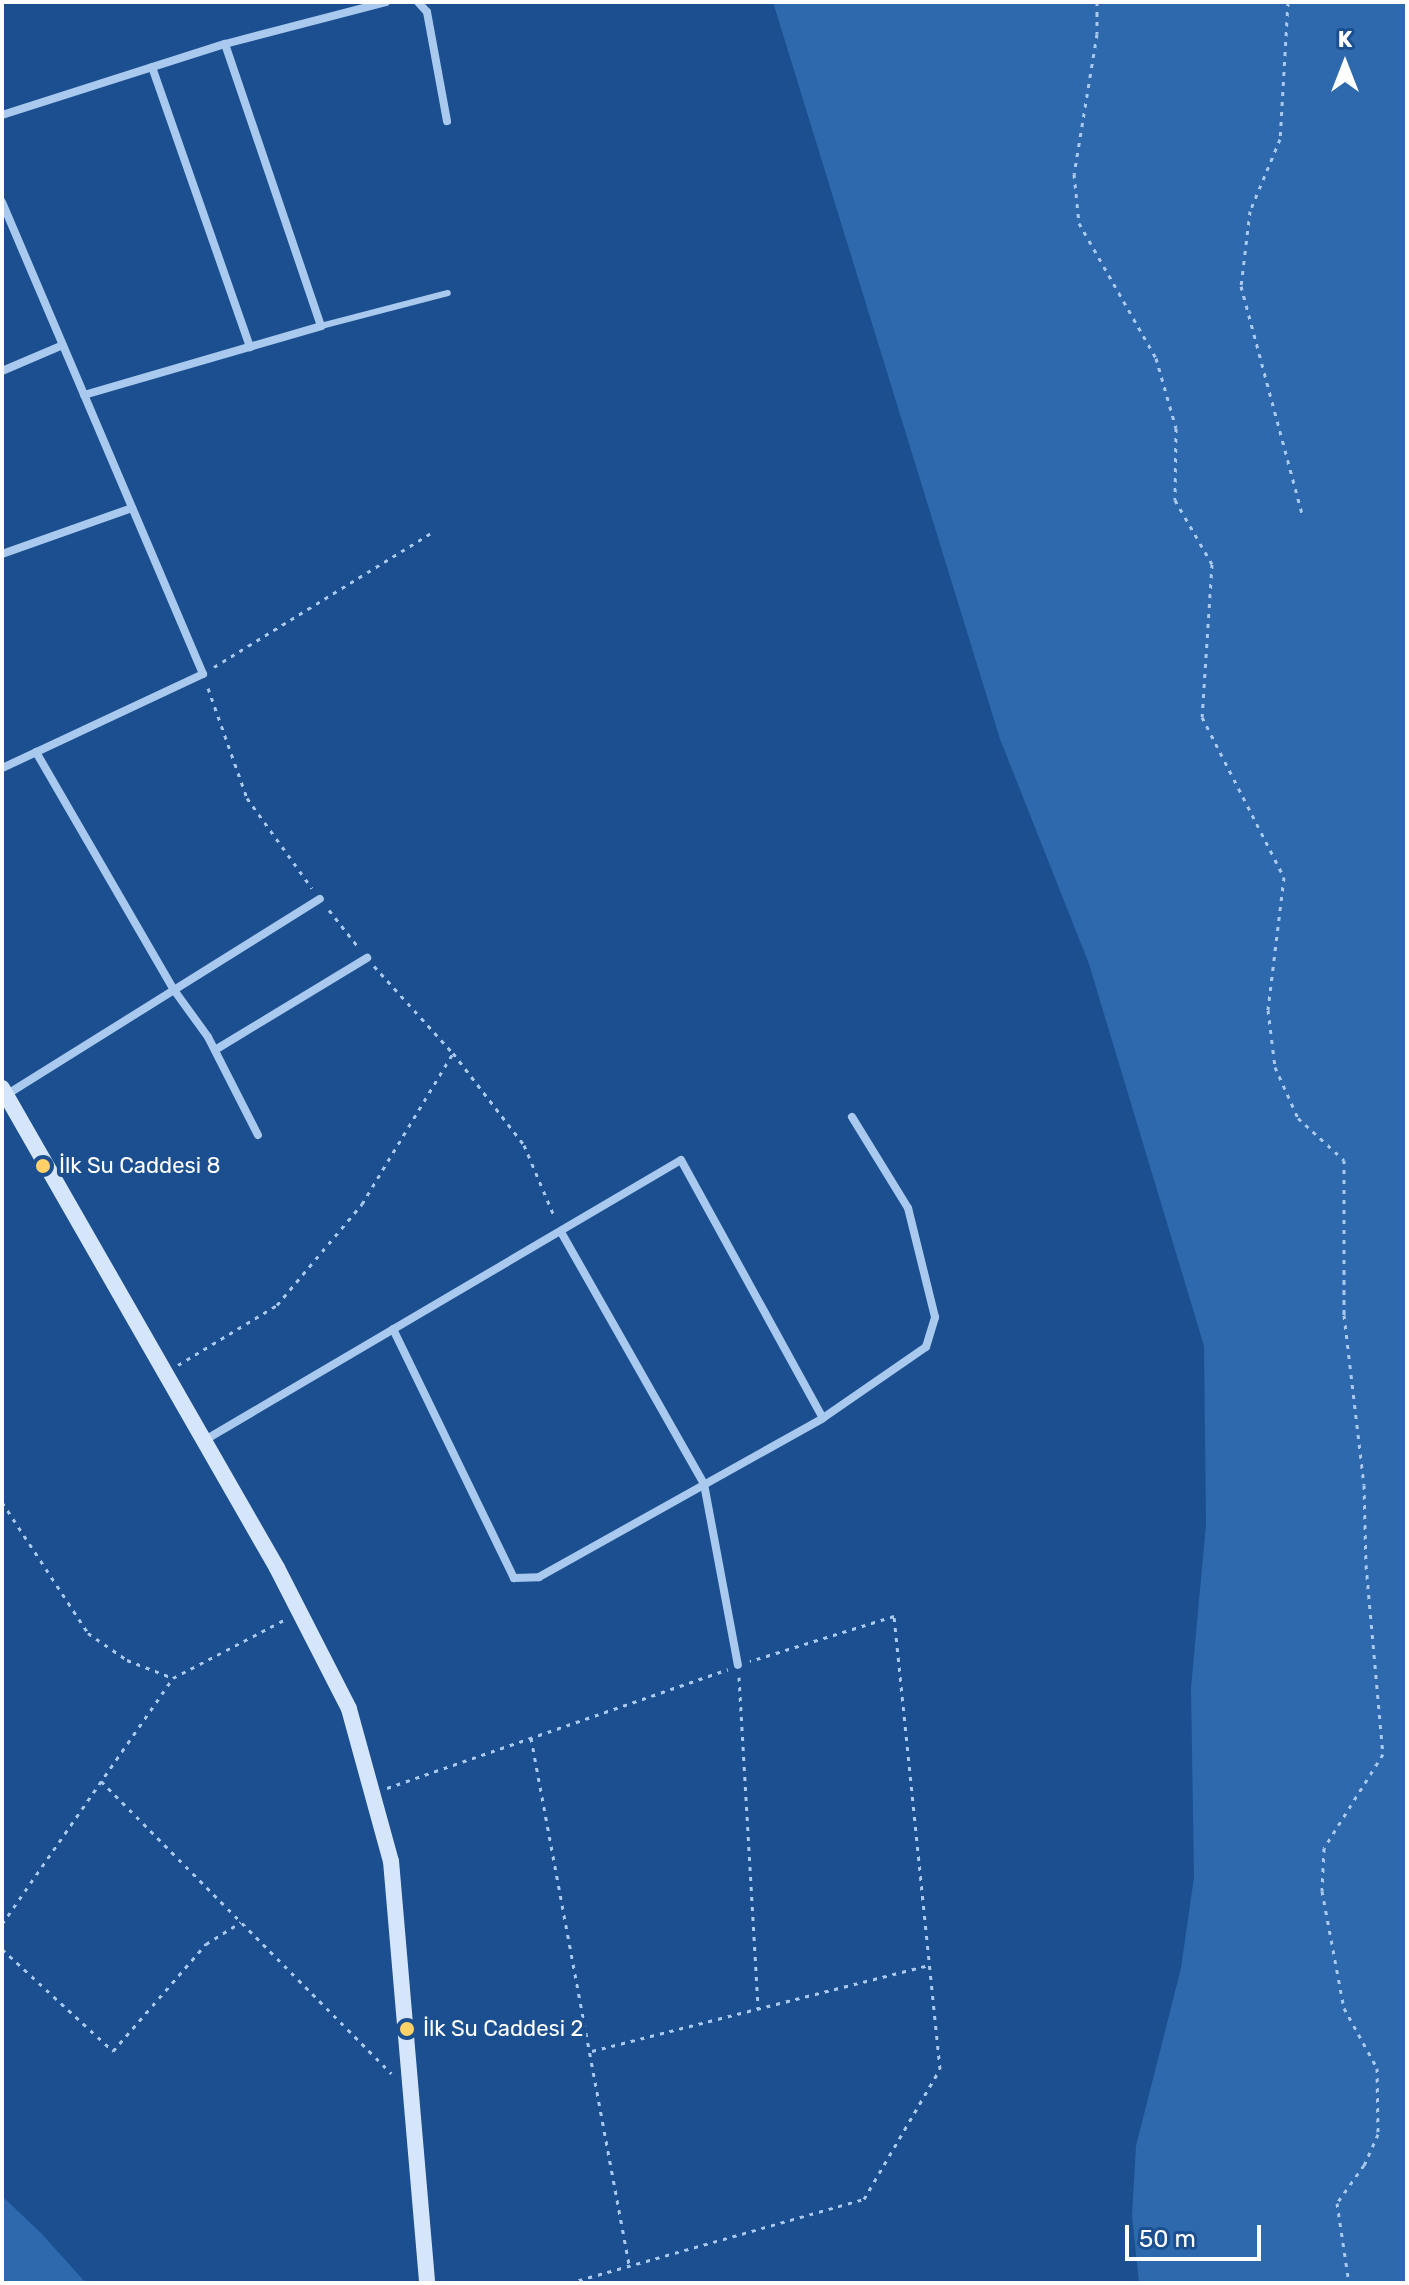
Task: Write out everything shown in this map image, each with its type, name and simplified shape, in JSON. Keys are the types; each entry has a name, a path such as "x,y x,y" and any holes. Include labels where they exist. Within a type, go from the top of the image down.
{"street":[{"path":"2,115 225,44 386,2"},
{"path":"418,2 427,12 447,121"},
{"path":"84,395 321,326 225,44"},
{"path":"152,67 250,347"},
{"path":"2,202 203,674 2,768"},
{"path":"2,371 63,345"},
{"path":"2,554 132,508"},
{"path":"36,752 174,990 215,1050 258,1135"},
{"path":"320,899 4,1091 300,1612 349,1709 391,1861 427,2283"},
{"path":"215,1050 367,958"},
{"path":"393,1329 519,1581 539,1577 823,1418 926,1347 935,1317 908,1208 852,1117"},
{"path":"202,1442 681,1160 823,1418"},
{"path":"561,1232 704,1484 738,1665"}],"lane":[{"path":"321,326 448,293"}],"path":[{"path":"1097,2 1097,34 1074,174 1079,223 1156,358 1176,428 1175,500 1212,564 1202,717 1284,877 1268,1010 1275,1067 1298,1118 1344,1160 1344,1315 1364,1485 1366,1565 1383,1754 1324,1848 1322,1891 1344,2008 1377,2068 1378,2134 1364,2165 1337,2203 1349,2283"},
{"path":"1288,2 1280,139 1250,211 1241,286 1303,517"},
{"path":"434,531 203,674 247,798 367,958 453,1053 524,1145 561,1232"},
{"path":"163,1374 277,1305 362,1204 453,1053"},
{"path":"2,1502 88,1633 127,1660 173,1678"},
{"path":"2,1924 173,1678 300,1612"},
{"path":"372,1793 738,1665 894,1616 940,2069 864,2199 569,2283"},
{"path":"738,1665 758,2007"},
{"path":"531,1738 629,2264"},
{"path":"101,1781 392,2074"},
{"path":"2,1949 113,2051 206,1944 241,1922"},
{"path":"591,2051 929,1965"}],"shaded area":[{"path":"773,2 1407,2 1407,2283 1139,2283 1132,2216 1136,2146 1181,1968 1194,1877 1191,1688 1206,1524 1204,1346 1089,964 1000,739"},
{"path":"2,2196 41,2233 86,2283 2,2283"}],"place":[{"name":"İlk Su Caddesi 8","path":"43,1166"},
{"name":"İlk Su Caddesi 2","path":"407,2029"}]}
